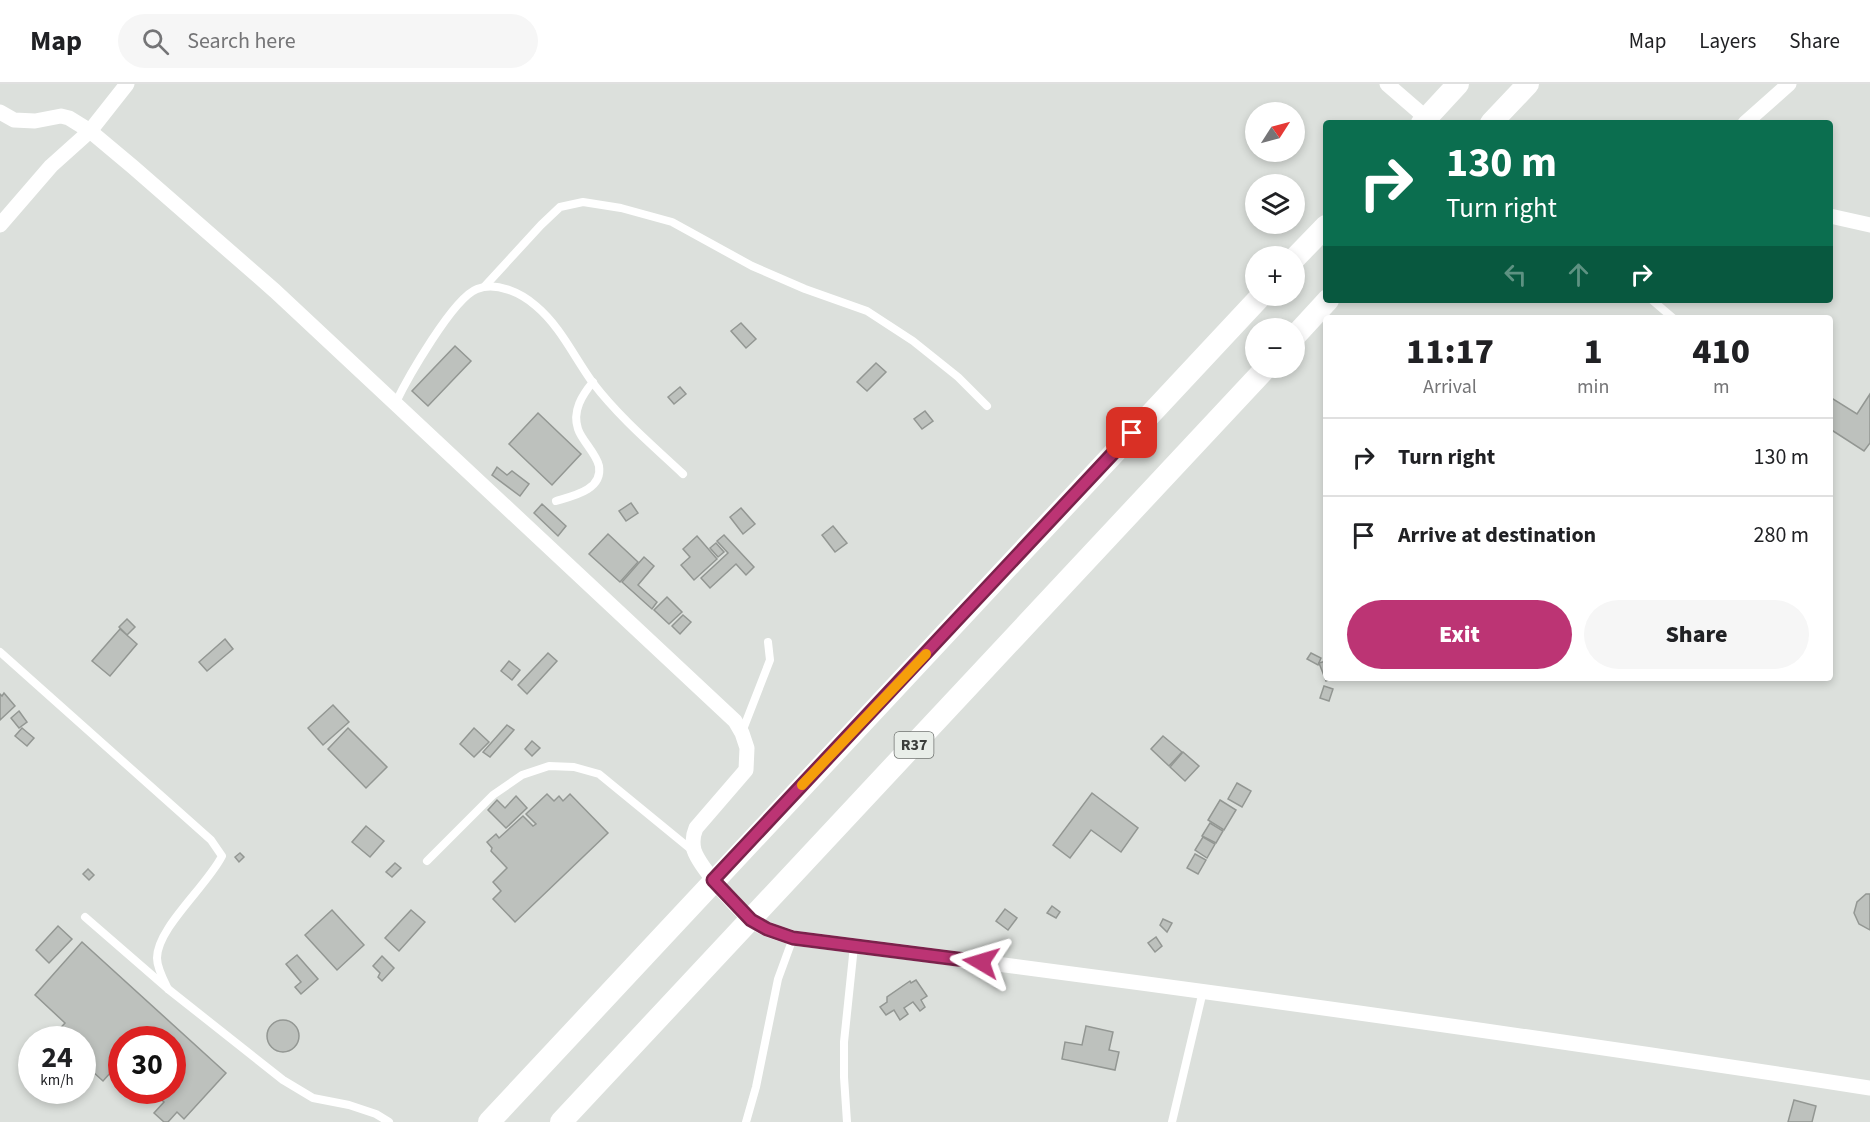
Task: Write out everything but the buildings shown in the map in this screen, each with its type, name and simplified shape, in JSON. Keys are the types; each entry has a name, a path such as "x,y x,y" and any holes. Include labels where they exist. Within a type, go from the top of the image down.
{"main road":[{"path":"1428,120 1458,84"},
{"path":"1494,120 1528,84"},
{"path":"1305,248 1323,229"},
{"path":"1305,325 1325,303"},
{"path":"489,1122 1252,306"},
{"name":"R37","path":"561,1122 1257,378"}],"street":[{"path":"0,225 51,166 90,131 128,84"},
{"path":"1387,84 1426,120"},
{"path":"1748,120 1789,84"},
{"path":"0,112 14,120 35,121 61,116 69,118 90,131 275,291 735,721 747,748 746,771 696,828 693,835 694,852 713,880 751,920 767,929 793,938 1580,1043 1870,1088"},
{"path":"1833,217 1870,225"}],"lane":[{"path":"485,286 540,225 560,207 583,202 621,208 672,222 752,266 867,311 913,341 958,378 987,406"},
{"path":"395,404 404,383 463,299 474,289 485,286 501,288 519,294 537,306 559,331 615,410 683,474"},
{"path":"1656,303 1670,315"},
{"path":"556,501 586,492 597,479 598,466 578,428 578,409 582,396 593,382"},
{"path":"742,733 770,660 768,642"},
{"path":"0,652 212,840 222,856 214,870 162,937 156,960 168,989"},
{"path":"427,861 493,795 522,775 549,766 574,767 599,774 694,852"},
{"path":"84,917 168,989 283,1080 313,1098 349,1105 376,1114 389,1122"},
{"path":"746,1122 756,1087 778,980 793,938"},
{"path":"847,1122 844,1042 854,946"},
{"path":"1172,1122 1203,992"}],"slow traffic":[{"path":"802,785 926,654"}],"route":[{"path":"981,962 793,938 767,929 751,920 713,880 1132,433"}]}
